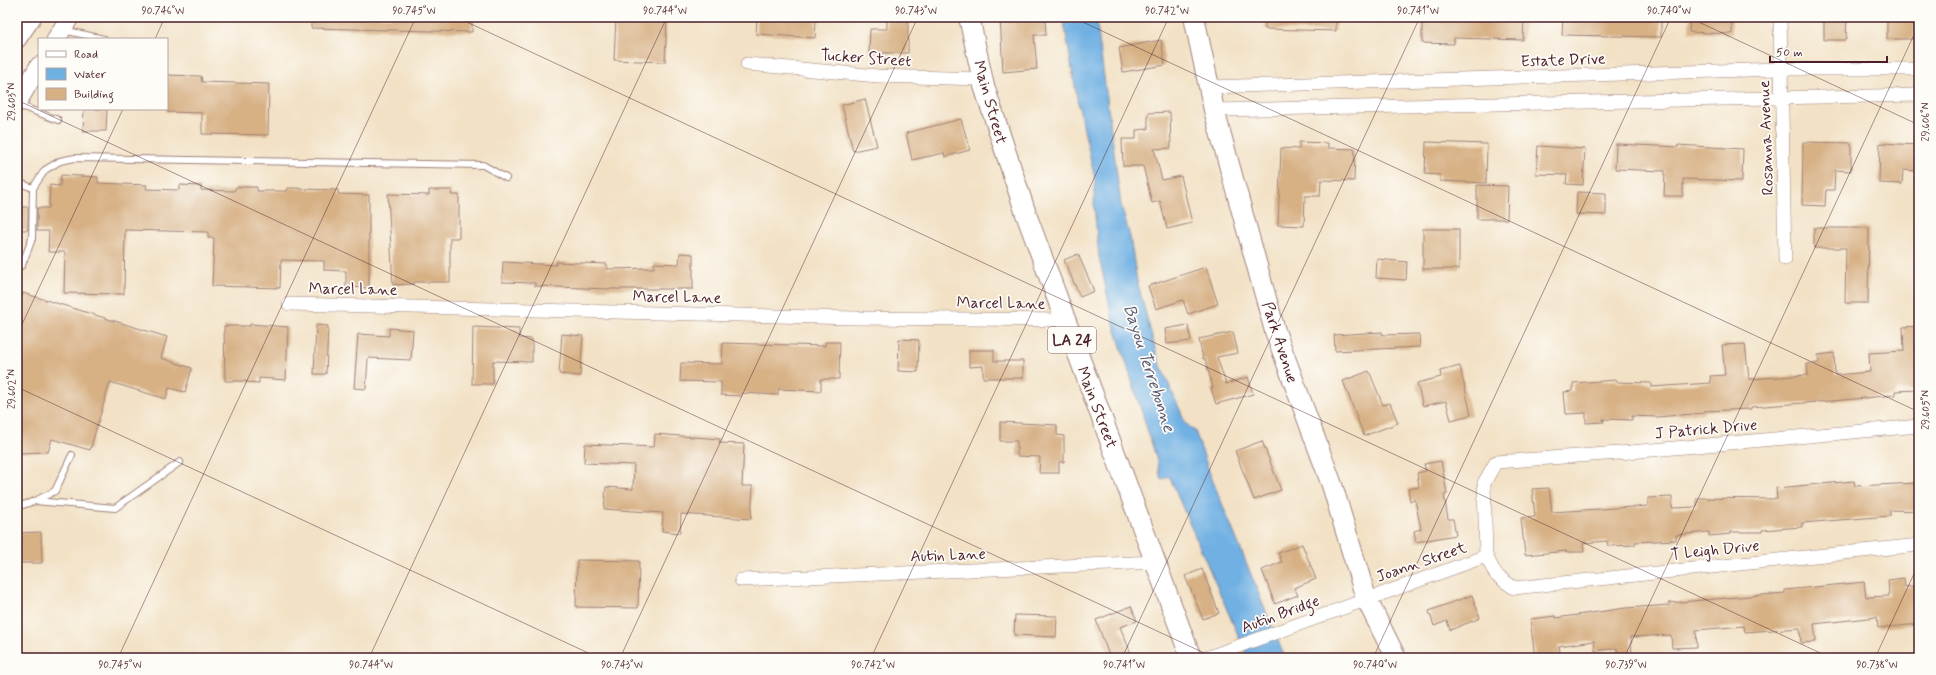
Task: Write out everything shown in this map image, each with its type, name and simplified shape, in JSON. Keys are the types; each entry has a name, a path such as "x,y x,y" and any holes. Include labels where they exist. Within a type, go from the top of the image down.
{"main road":[{"path":"17,39 32,17"},
{"name":"Main Street","path":"969,17 982,79 1026,214 1064,320 1191,658"},
{"name":"Park Avenue","path":"1194,17 1214,110 1275,331 1332,485 1366,598 1396,658"},
{"path":"17,104 38,68"}],"street":[{"name":"Rosanna Avenue","path":"1780,17 1780,69 1783,98 1785,259"},
{"name":"Tucker Street","path":"747,64 878,76 982,79"},
{"name":"Estate Drive","path":"1209,87 1780,69 1919,69"},
{"path":"1214,110 1919,95"},
{"name":"Marcel Lane","path":"289,304 854,318 1064,320"},
{"name":"J Patrick Drive","path":"1486,556 1484,483 1496,462 1620,453 1919,426"},
{"name":"T Leigh Drive","path":"1486,556 1496,575 1514,588 1919,545"},
{"name":"Joann Street","path":"1366,598 1486,556"},
{"name":"Autin Lane","path":"741,580 1156,562"},
{"name":"Autin Bridge","path":"1206,658 1366,598"}],"lane":[{"path":"62,29 100,38"},
{"path":"17,104 58,120"},
{"path":"17,268 22,265 32,239 33,188 45,170 60,161 75,158 484,164 506,178"},
{"path":"17,182 33,188"},
{"path":"17,507 36,501 54,491 72,455"},
{"path":"36,501 115,508 180,462"}],"water":[{"name":"Bayou Terrebonne","path":"1063,17 1096,17 1121,205 1130,237 1137,281 1158,359 1186,424 1195,431 1210,474 1285,658 1248,658 1169,476 1161,480 1156,457 1113,321 1099,257 1094,206 1095,179 1077,98"}],"building":[{"path":"311,17 472,17 472,32 311,28"},
{"path":"616,17 667,17 665,62 614,60"},
{"path":"757,17 816,17 815,38 756,34"},
{"path":"887,17 908,17 908,53 869,53 870,29 887,29"},
{"path":"1000,17 1045,17 1046,35 1034,35 1037,69 1003,72"},
{"path":"1265,17 1336,17 1336,31 1265,29"},
{"path":"1422,17 1524,17 1523,40 1454,38 1454,44 1422,43"},
{"path":"1563,17 1661,17 1661,37 1562,35"},
{"path":"1690,17 1732,17 1732,34 1689,32"},
{"path":"1824,17 1847,17 1846,40 1824,40"},
{"path":"1887,17 1915,17 1914,39 1887,39"},
{"path":"1161,40 1165,65 1123,72 1119,48"},
{"path":"168,75 201,76 202,82 269,84 268,135 202,134 202,113 167,112"},
{"path":"865,99 877,146 853,151 842,105"},
{"path":"84,110 107,110 106,131 83,131"},
{"path":"1170,112 1171,148 1154,149 1162,180 1181,176 1192,223 1167,229 1160,201 1152,203 1143,166 1123,166 1122,139 1136,139 1136,130 1148,129 1148,113"},
{"path":"961,119 970,150 945,157 944,153 912,160 906,133"},
{"path":"1299,142 1328,143 1328,148 1355,149 1354,181 1321,180 1320,196 1305,196 1304,226 1278,225 1281,148 1299,149"},
{"path":"1426,142 1487,144 1486,183 1440,181 1440,175 1425,174"},
{"path":"1803,142 1851,143 1851,171 1835,170 1834,190 1826,190 1825,206 1802,205"},
{"path":"1880,143 1919,145 1919,171 1903,170 1902,184 1879,183"},
{"path":"1616,144 1678,147 1678,145 1743,149 1742,181 1683,179 1683,196 1664,196 1665,171 1615,169"},
{"path":"1538,146 1585,149 1583,185 1566,184 1567,175 1536,174"},
{"path":"61,175 98,177 98,183 147,185 146,189 179,190 180,185 201,186 201,190 234,191 236,187 257,187 257,191 287,191 288,188 299,188 338,190 338,194 369,195 369,288 346,287 346,271 324,270 324,261 281,260 280,288 212,286 214,238 208,238 208,232 125,230 124,294 64,293 65,252 48,252 49,231 37,231 37,208 49,208 50,185 60,186"},
{"path":"1477,185 1508,186 1507,219 1477,219"},
{"path":"429,190 452,190 451,195 459,195 459,238 450,238 450,282 414,282 414,284 393,285 388,194 429,195"},
{"path":"1577,192 1606,193 1606,215 1576,214"},
{"path":"19,207 28,207 28,230 19,230"},
{"path":"1814,228 1869,228 1868,303 1845,303 1846,248 1814,248"},
{"path":"1423,229 1459,229 1459,269 1423,269"},
{"path":"680,253 693,254 693,289 607,289 535,286 535,283 502,282 503,262 556,265 556,262 607,264 607,269 654,268 654,263 679,264"},
{"path":"1078,254 1094,291 1080,297 1064,260"},
{"path":"1377,259 1407,262 1406,280 1376,278"},
{"path":"1206,267 1218,304 1188,314 1183,300 1156,309 1148,286"},
{"path":"23,293 167,337 161,358 192,368 185,392 169,388 166,399 110,382 90,450 52,439 48,452 17,453 17,314"},
{"path":"250,324 288,327 286,380 259,378 259,383 246,381 225,381 224,326 250,326"},
{"path":"316,325 328,326 326,374 314,374"},
{"path":"1188,325 1191,341 1167,344 1165,329"},
{"path":"1918,326 1919,390 1895,391 1895,395 1751,407 1751,409 1704,411 1704,413 1657,417 1632,416 1632,420 1603,419 1604,422 1586,423 1586,413 1566,414 1564,392 1573,391 1573,383 1617,380 1616,382 1651,383 1651,387 1711,383 1710,376 1725,375 1722,345 1745,344 1749,379 1808,375 1807,364 1819,363 1818,355 1834,353 1835,375 1870,372 1869,353 1904,351 1903,327"},
{"path":"473,327 519,329 519,338 532,339 532,362 493,361 493,384 472,384"},
{"path":"389,328 413,330 411,360 368,358 366,389 354,388 358,334 389,336"},
{"path":"1233,332 1238,353 1217,357 1226,384 1248,377 1253,394 1216,404 1199,339"},
{"path":"1382,332 1383,335 1419,334 1420,347 1335,351 1334,335"},
{"path":"562,334 583,336 580,376 559,374"},
{"path":"899,339 919,340 918,372 898,371"},
{"path":"825,342 840,342 839,379 821,379 821,391 778,389 778,395 741,393 741,396 721,395 721,382 680,381 681,363 722,364 723,343 825,346"},
{"path":"969,350 994,350 994,361 1023,361 1023,378 983,378 983,366 969,367"},
{"path":"1460,366 1471,415 1451,420 1446,401 1423,406 1417,383 1441,377 1440,371"},
{"path":"1369,371 1383,405 1390,403 1398,423 1364,436 1343,381"},
{"path":"1000,422 1057,425 1057,435 1064,436 1064,462 1059,462 1059,473 1039,473 1040,457 1017,456 1017,441 1000,441"},
{"path":"655,434 720,439 719,443 744,444 742,486 753,486 751,519 681,514 680,533 662,531 663,513 604,509 606,487 633,489 634,465 584,463 585,444 654,447"},
{"path":"1262,441 1281,490 1254,500 1235,451"},
{"path":"1441,461 1447,494 1444,495 1448,519 1453,519 1456,535 1416,542 1414,531 1421,529 1415,500 1410,501 1408,489 1419,487 1417,473 1426,471 1424,464"},
{"path":"1854,481 1855,486 1918,483 1919,511 1890,510 1890,516 1802,523 1802,527 1762,530 1762,532 1731,532 1731,534 1709,536 1709,532 1676,535 1676,540 1635,542 1635,545 1608,546 1607,541 1583,543 1584,552 1567,551 1525,555 1521,518 1535,517 1532,489 1549,488 1552,512 1648,506 1648,498 1672,497 1672,508 1697,507 1697,498 1777,499 1776,488"},
{"path":"41,532 42,563 17,563 17,533"},
{"path":"1302,544 1316,579 1294,588 1298,595 1275,604 1262,570 1282,562 1278,553"},
{"path":"577,560 639,561 638,608 576,607"},
{"path":"1202,569 1219,613 1203,619 1185,576"},
{"path":"1904,578 1905,587 1919,585 1919,624 1878,628 1877,617 1814,624 1816,642 1801,643 1800,628 1745,632 1744,626 1696,630 1697,647 1672,648 1671,635 1631,637 1632,658 1618,658 1617,648 1595,651 1594,641 1559,646 1561,658 1535,658 1530,619 1556,616 1556,618 1626,608 1670,605 1669,603 1785,593 1785,590 1864,582 1866,597 1889,596 1888,580"},
{"path":"1472,595 1480,618 1450,630 1447,621 1434,626 1429,611"},
{"path":"1131,606 1137,621 1120,627 1133,658 1110,658 1096,620"},
{"path":"1015,615 1057,616 1056,637 1014,635"}]}
